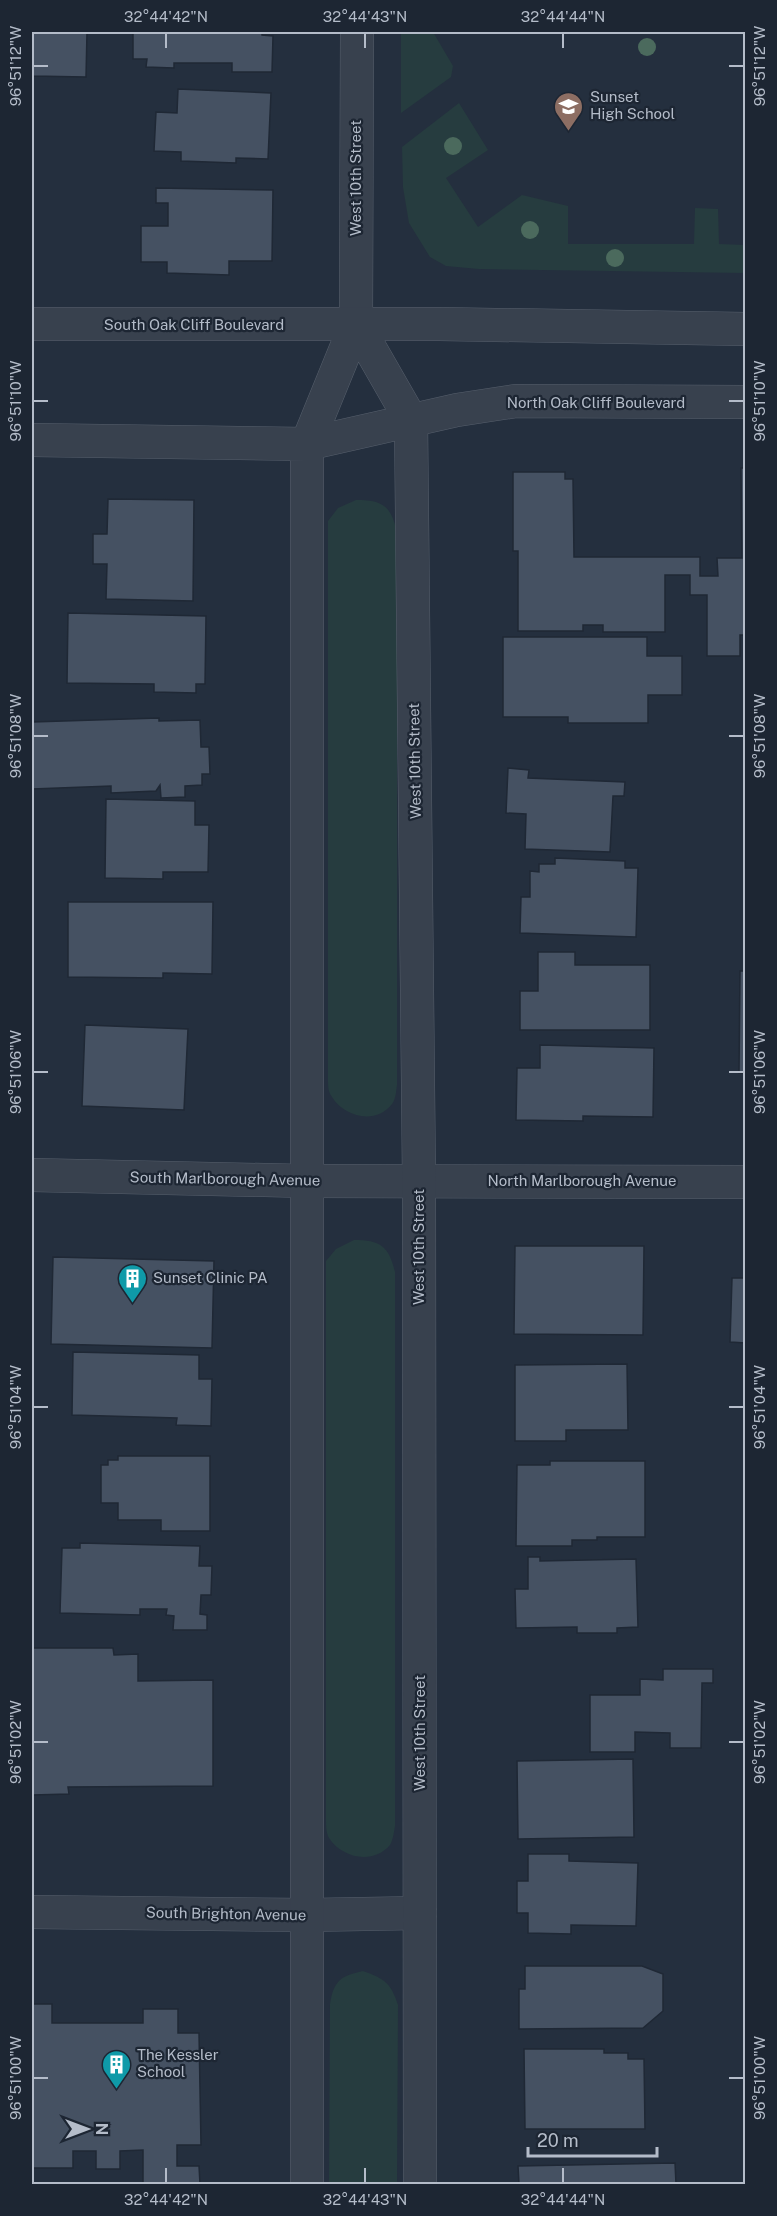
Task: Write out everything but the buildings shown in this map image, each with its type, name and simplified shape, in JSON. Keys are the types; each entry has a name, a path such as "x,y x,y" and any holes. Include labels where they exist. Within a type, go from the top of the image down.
{"street":[{"name":"West 10th Street","path":"307,2184 307,444 356,324 357,32"},
{"name":"South Oak Cliff Boulevard","path":"32,324 356,324"},
{"name":"West 10th Street","path":"356,324 411,420 419,1180 420,2184"},
{"path":"356,324 746,329"},
{"name":"North Oak Cliff Boulevard","path":"307,444 411,420 516,401 746,402"},
{"path":"32,440 307,444"},
{"name":"South Marlborough Avenue","path":"32,1175 306,1181 419,1180"},
{"name":"North Marlborough Avenue","path":"419,1180 746,1182"},
{"name":"South Brighton Avenue","path":"32,1912 308,1915 420,1913"}],"green space":[{"path":"401,32 433,32 453,66 451,77 401,113"},
{"path":"459,103 488,150 446,178 478,227 522,195 568,206 568,244 694,244 695,208 718,209 719,244 745,245 745,273 479,269 446,266 430,257 409,223 403,187 402,147"},
{"path":"356,500 373,501 384,506 392,516 397,532 397,1085 392,1104 378,1115 369,1116 352,1114 337,1104 330,1093 328,1081 328,521 338,508"},
{"path":"354,1240 371,1241 382,1246 390,1256 395,1272 395,1826 390,1845 383,1851 367,1857 350,1854 335,1845 328,1836 326,1824 326,1261 336,1249"},
{"path":"363,1971 386,1983 393,1992 398,2005 397,2184 329,2184 330,2004 339,1981"}],"place":[{"name":"Sunset High School","path":"569,132"},
{"name":"Sunset Clinic PA","path":"132,1304"},
{"name":"The Kessler School","path":"116,2090"}]}
